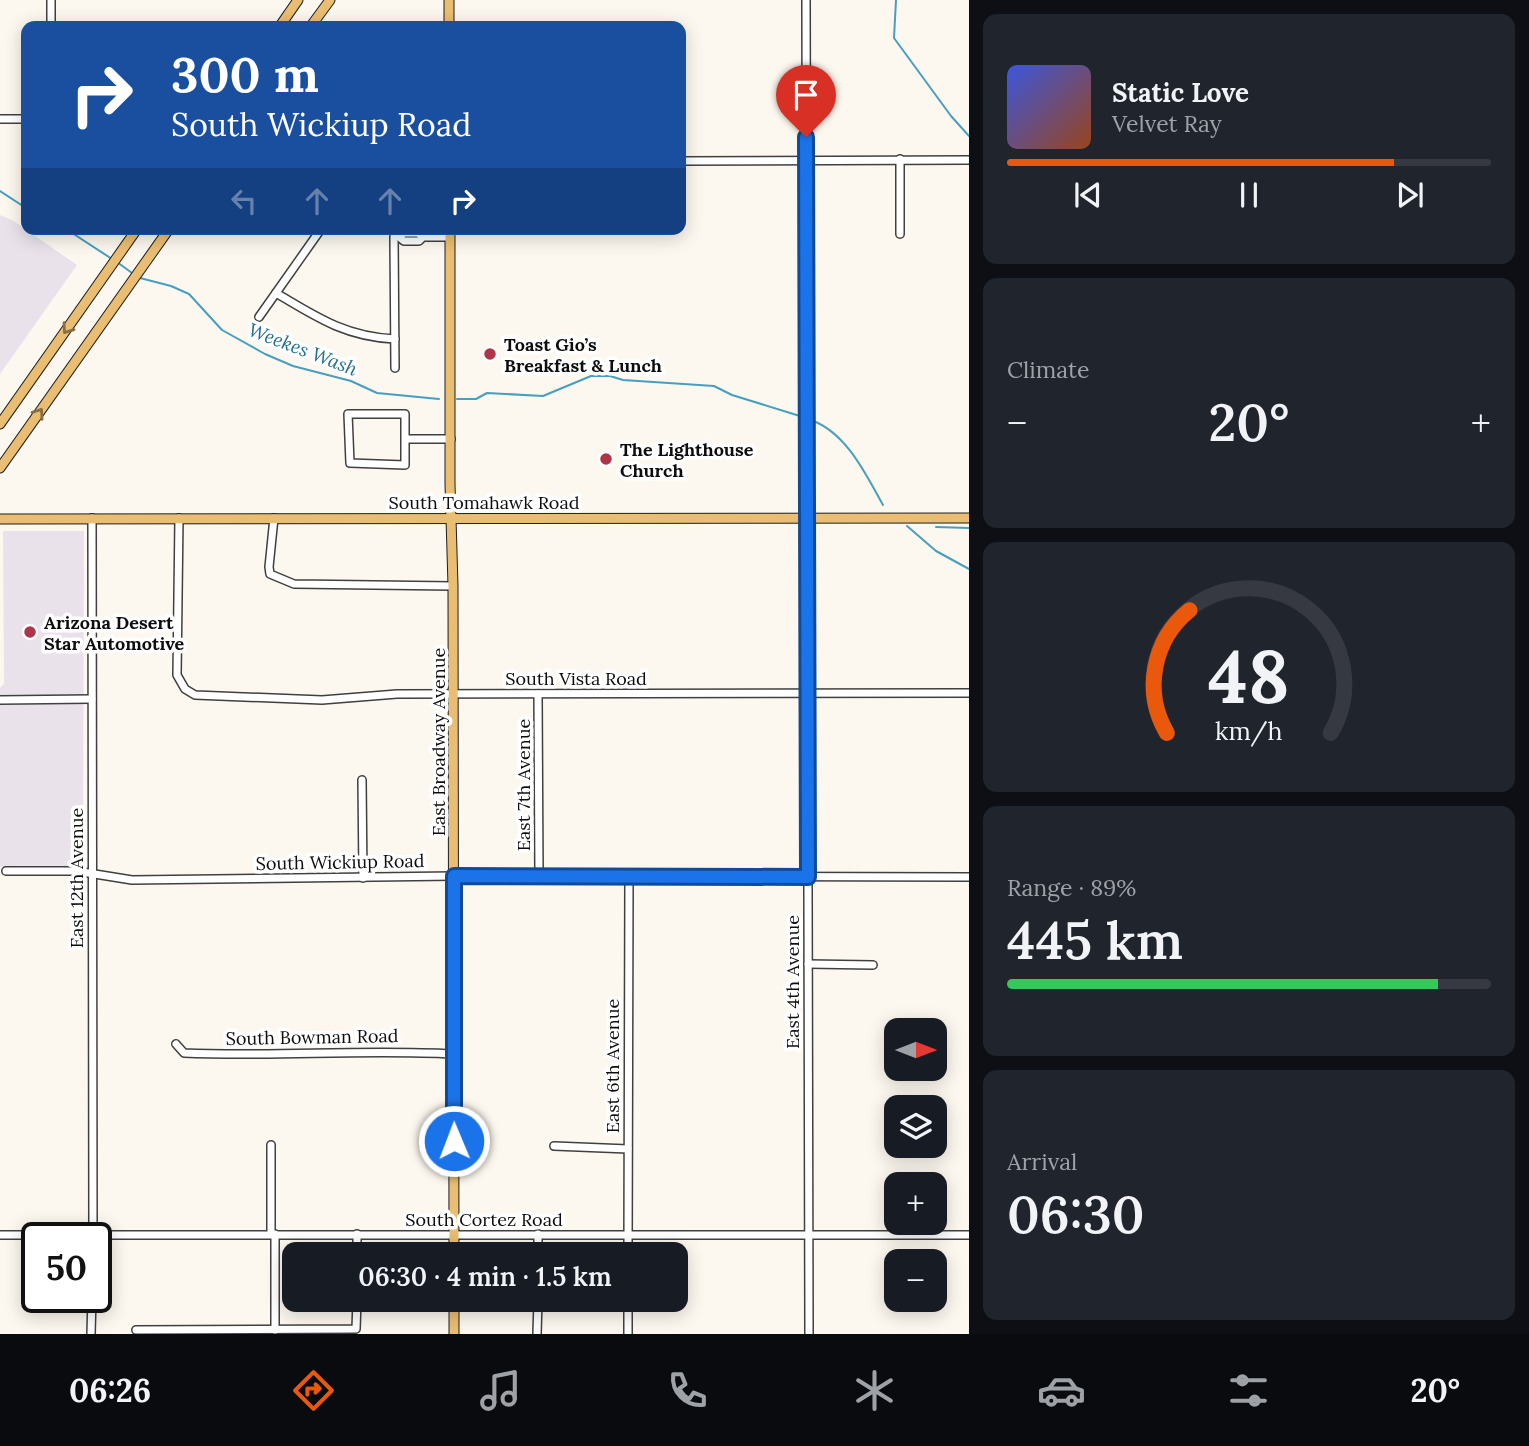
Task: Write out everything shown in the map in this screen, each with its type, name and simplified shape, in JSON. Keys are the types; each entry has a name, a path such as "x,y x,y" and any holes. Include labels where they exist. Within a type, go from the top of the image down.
{"main road":[{"path":"283,21 298,0"},
{"path":"315,21 330,0"},
{"path":"449,0 449,21"},
{"path":"0,424 133,235"},
{"path":"0,468 165,235"},
{"name":"East Broadway Avenue","path":"450,235 454,1242"},
{"name":"South Tomahawk Road","path":"0,519 969,518"},
{"path":"454,1312 454,1334"}],"street":[{"path":"51,0 51,21"},
{"name":"East 4th Avenue","path":"806,0 808,1334"},
{"path":"0,119 21,119"},
{"path":"900,234 901,159"},
{"path":"686,161 969,160"},
{"path":"259,317 317,235"},
{"path":"395,235 395,368"},
{"path":"276,293 333,326 373,338 394,339"},
{"path":"348,414 405,414 407,439 405,465 350,463 348,414"},
{"path":"407,439 451,439"},
{"path":"274,517 270,574 294,584 453,586"},
{"name":"East 12th Avenue","path":"92,518 93,1222"},
{"name":"South Vista Road","path":"179,518 177,675 185,689 195,695 322,700 453,693 969,693"},
{"name":"East 7th Avenue","path":"538,694 539,876"},
{"path":"0,700 92,699"},
{"path":"362,779 363,878"},
{"name":"South Wickiup Road","path":"6,871 76,871 132,880 454,876 969,877"},
{"name":"East 6th Avenue","path":"628,876 628,1242"},
{"path":"808,964 873,965"},
{"name":"South Bowman Road","path":"176,1044 184,1053 225,1055 386,1051 453,1054"},
{"path":"271,1145 275,1330"},
{"path":"554,1146 628,1149"},
{"path":"357,1234 357,1242"},
{"path":"538,1234 538,1242"},
{"name":"South Cortez Road","path":"0,1235 21,1235"},
{"name":"South Cortez Road","path":"112,1236 969,1235"},
{"path":"136,1330 356,1329 357,1312"},
{"path":"537,1334 538,1312"},
{"path":"628,1312 628,1334"},
{"path":"91,1334 92,1313"}],"shaded area":[{"path":"0,215 21,226 21,235 34,235 77,265 0,374"},
{"path":"3,531 84,531 83,867 0,867 0,688 4,684"}],"waterway":[{"path":"896,0 894,38 951,116 969,136"},
{"name":"Weekes Wash","path":"0,191 21,205"},
{"name":"Weekes Wash","path":"75,235 112,259"},
{"name":"Weekes Wash","path":"117,262 132,273"},
{"name":"Weekes Wash","path":"140,278 189,294 222,330 293,366 351,381 377,393 439,399"},
{"name":"Weekes Wash","path":"457,399 476,399 487,393 543,396 591,376 610,376 623,380 714,386 732,395 803,417"},
{"name":"Weekes Wash","path":"811,420 824,426 845,445 883,505"},
{"path":"907,526 936,551 969,569"},
{"name":"Weekes Wash","path":"936,527 969,528"}],"place":[{"name":"Toast Gio’s Breakfast & Lunch","path":"490,354"},
{"name":"The Lighthouse Church","path":"606,459"},
{"name":"Arizona Desert Star Automotive","path":"30,632"}],"route":[{"path":"454,1141 454,876 808,877 806,137"}]}
